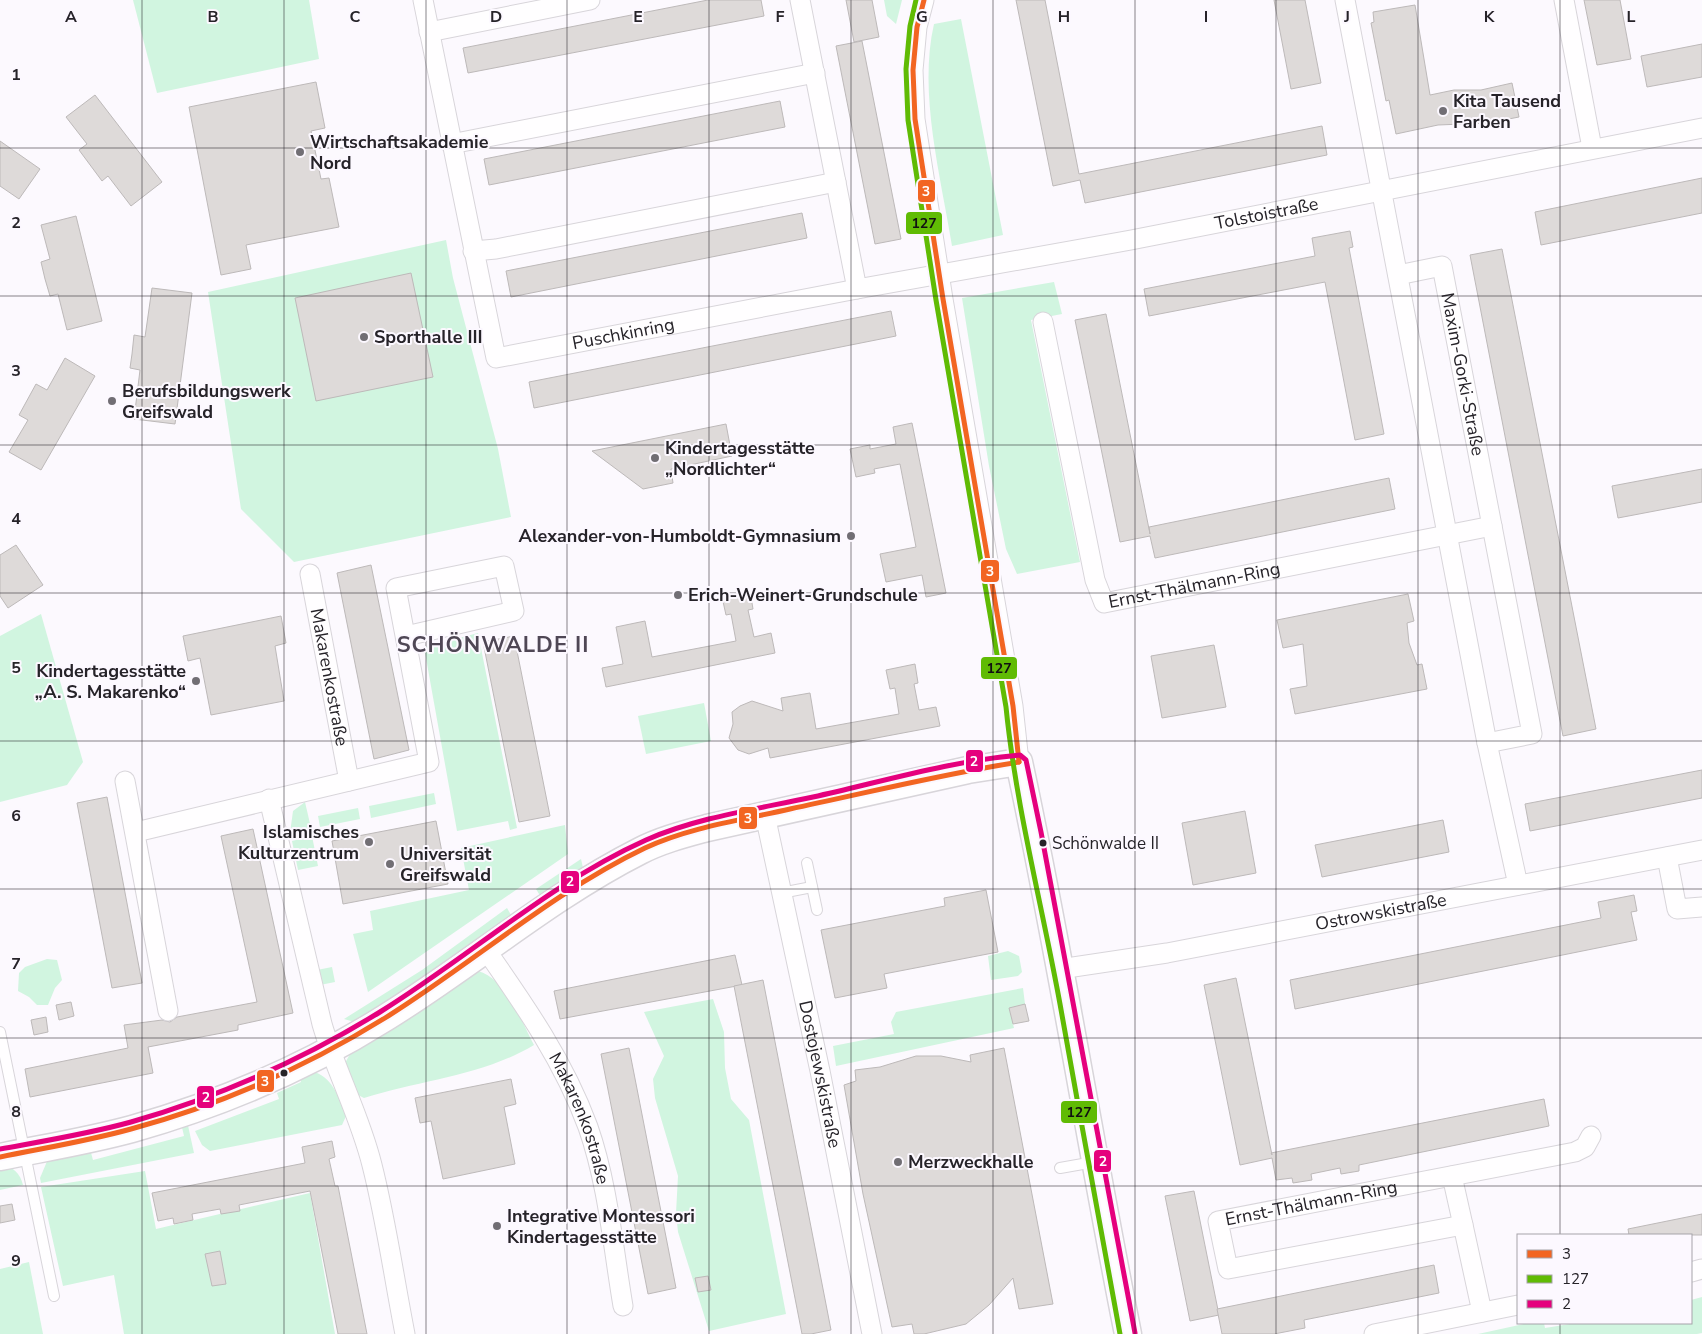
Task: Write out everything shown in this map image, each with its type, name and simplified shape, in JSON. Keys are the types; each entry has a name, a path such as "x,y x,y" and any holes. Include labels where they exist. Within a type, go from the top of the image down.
{"street":[{"name":"Puschkinring","path":"423,0 496,358 857,288 939,274"},
{"path":"429,32 590,0"},
{"path":"800,0 857,288"},
{"path":"924,0 917,26 913,70 915,119 939,274 1013,706 1019,762 1060,969 1094,1162 1128,1334"},
{"path":"1345,0 1487,743 1518,885"},
{"path":"1564,0 1592,148"},
{"path":"451,144 815,73"},
{"name":"Tolstoistraße","path":"939,274 1131,240 1592,148 1702,128"},
{"path":"473,251 496,249 836,182"},
{"name":"Maxim-Gorki-Straße","path":"1398,274 1442,266 1532,734 1487,743"},
{"name":"Ernst-Thälmann-Ring","path":"1043,322 1095,580 1104,603 1448,534"},
{"path":"1448,534 1492,526"},
{"path":"136,832 429,762 396,588 504,566 514,611 406,636"},
{"name":"Makarenkostraße","path":"310,574 349,781"},
{"path":"12,1155 132,1129 214,1102 254,1086 330,1050 384,1019 545,909 641,850 707,828 968,770 1019,762"},
{"path":"126,781 168,1011"},
{"path":"269,799 330,1050 354,1106 372,1165 405,1334"},
{"name":"Dostojewskistraße","path":"765,815 820,1071 872,1334"},
{"name":"Ostrowskistraße","path":"1060,969 1167,953 1702,850"},
{"path":"1667,857 1677,909 1702,907"},
{"name":"Makarenkostraße","path":"486,950 518,995 560,1063 588,1128 600,1171 623,1306"},
{"name":"Ernst-Thälmann-Ring","path":"1463,1225 1228,1269 1218,1221 1575,1152 1585,1147 1591,1136"},
{"path":"1452,1176 1482,1312"},
{"path":"1374,1334 1517,1305"}],"lane":[{"path":"808,863 817,910"},
{"path":"781,893 812,887"},
{"path":"0,1032 12,1155 54,1296"},
{"path":"1060,1168 1094,1162"}],"green space":[{"path":"133,0 309,0 319,59 157,93"},
{"path":"884,0 902,0 896,24 887,16"},
{"path":"961,19 1003,235 952,246 933,135 929,78 930,51 934,24"},
{"path":"446,240 453,278 498,449 511,517 294,562 241,509 208,292"},
{"path":"1054,282 1062,314 1031,320 1080,562 1017,574 1006,549 989,466 962,298"},
{"path":"41,614 83,762 67,785 0,802 0,636"},
{"path":"478,633 517,828 510,830 508,821 457,831 424,647"},
{"path":"704,703 711,741 646,754 638,716"},
{"path":"434,793 436,804 371,818 369,806"},
{"path":"305,802 311,828 290,833 293,811"},
{"path":"358,808 360,819 320,827 318,816"},
{"path":"565,825 568,854 368,992 353,934 373,930 370,911 469,890 461,848"},
{"path":"312,836 318,866 298,870 292,841"},
{"path":"581,859 584,872 542,899 536,889"},
{"path":"507,908 514,920 358,1023 344,1019 422,970"},
{"path":"1008,951 1019,956 1022,972 1018,976 991,980 988,956"},
{"path":"47,959 57,960 62,980 55,988 48,1005 37,1005 29,997 18,991 19,973 25,967"},
{"path":"332,967 335,982 320,985 317,970"},
{"path":"478,971 497,983 505,992 534,1045 494,1064 472,1071 364,1098 354,1093 345,1063 350,1054"},
{"path":"1023,988 1025,1004 1009,1008 1014,1028 836,1066 833,1046 894,1034 891,1022 896,1012"},
{"path":"713,999 724,1032 725,1068 731,1099 749,1120 786,1314 709,1331 678,1232 676,1213 678,1176 655,1098 653,1079 664,1056 644,1012"},
{"path":"311,1071 324,1077 334,1088 347,1114 342,1125 210,1151 202,1145 195,1131 279,1099 277,1093 301,1082 298,1073"},
{"path":"187,1121 194,1153 41,1183 40,1178 48,1159 90,1149 93,1160 184,1136 181,1123"},
{"path":"0,1165 15,1171 23,1185 0,1190"},
{"path":"145,1171 156,1229 310,1193 335,1334 124,1334 114,1275 63,1286 41,1187"},
{"path":"29,1262 43,1334 0,1334 0,1269"},
{"path":"1702,1297 1702,1333 1478,1334 1523,1324 1544,1324 1545,1328 1570,1324 1692,1324 1692,1300"}],"building":[{"path":"708,0 761,0 764,16 468,73 463,48"},
{"path":"846,0 872,0 879,37 854,42"},
{"path":"1016,0 1045,0 1079,174 1322,126 1327,155 1085,203 1080,180 1053,186"},
{"path":"1274,0 1305,0 1321,83 1291,89"},
{"path":"1584,0 1620,0 1631,59 1597,65"},
{"path":"1415,5 1430,95 1454,90 1481,90 1512,83 1519,117 1488,123 1438,125 1396,134 1389,100 1386,101 1371,23 1374,22 1373,12"},
{"path":"862,41 901,239 875,244 836,46"},
{"path":"1702,44 1702,77 1647,87 1641,56"},
{"path":"316,82 325,128 311,131 321,179 329,178 339,227 246,245 251,269 221,275 189,107"},
{"path":"95,95 162,182 131,206 108,176 102,181 79,150 87,144 66,117"},
{"path":"780,101 785,127 489,185 484,159"},
{"path":"0,141 40,169 19,199 0,186"},
{"path":"1702,178 1702,213 1541,245 1535,212"},
{"path":"802,213 807,238 511,297 506,271"},
{"path":"76,216 102,321 67,330 58,294 50,296 45,279 41,262 50,259 41,225"},
{"path":"1350,231 1353,247 1349,248 1384,434 1355,440 1325,282 1149,316 1144,289 1315,256 1312,238"},
{"path":"1502,249 1596,729 1563,736 1470,255"},
{"name":"Sporthalle III","path":"411,273 433,377 316,401 295,298"},
{"path":"152,288 192,293 175,424 134,419 140,370 130,368 134,335 145,337"},
{"path":"891,311 896,336 534,408 529,382"},
{"path":"1106,314 1150,534 1149,527 1389,478 1395,509 1155,558 1150,536 1120,542 1075,320"},
{"path":"65,358 95,376 41,470 9,452 28,420 19,415 36,384 47,390"},
{"path":"912,423 946,593 926,597 922,575 886,582 880,554 916,547 900,464 874,469 875,473 856,477 850,449 870,445 870,449 896,444 893,427"},
{"path":"726,424 732,456 671,469 673,483 643,489 592,451"},
{"path":"1702,469 1702,502 1618,518 1612,486"},
{"path":"16,545 43,585 8,608 0,596 0,555"},
{"path":"371,565 409,750 374,759 337,573"},
{"path":"750,591 753,609 748,610 754,637 771,633 775,653 606,687 602,668 623,664 616,627 645,621 652,657 736,641 731,614 726,615 722,597"},
{"path":"1408,594 1414,621 1407,623 1409,643 1417,665 1422,664 1427,689 1295,714 1290,689 1307,686 1303,644 1283,648 1277,620"},
{"path":"281,616 286,643 275,646 284,701 211,715 200,658 188,661 183,636"},
{"path":"514,636 550,816 519,822 483,642"},
{"path":"1214,645 1226,707 1162,718 1151,656"},
{"path":"915,664 918,683 914,684 919,710 936,707 940,726 770,758 768,748 749,754 738,750 729,738 733,724 732,712 752,701 783,711 781,698 810,693 816,729 899,714 895,688 890,689 886,670"},
{"path":"1702,770 1702,798 1530,831 1525,804"},
{"path":"107,797 142,983 112,988 77,803"},
{"path":"1245,811 1256,873 1193,885 1182,823"},
{"path":"1443,820 1449,852 1322,877 1315,845"},
{"name":"Universität Greifswald","path":"436,821 448,884 343,904 332,841"},
{"path":"253,829 293,1013 238,1025 238,1030 148,1047 153,1073 30,1097 25,1069 128,1048 124,1025 162,1020 170,1022 177,1017 257,1002 221,836"},
{"path":"986,890 998,952 884,974 887,988 835,998 821,930 945,906 944,898"},
{"path":"1634,895 1637,911 1631,912 1637,940 1295,1009 1290,980 1601,918 1598,902"},
{"path":"735,955 742,985 560,1019 554,991"},
{"path":"1236,978 1272,1153 1544,1099 1549,1126 1359,1165 1359,1171 1341,1174 1340,1168 1311,1174 1312,1180 1293,1183 1292,1178 1276,1180 1272,1158 1240,1165 1204,985"},
{"path":"763,980 831,1330 811,1334 802,1334 734,986"},
{"path":"71,1002 74,1016 59,1020 56,1005"},
{"path":"1025,1004 1029,1021 1013,1024 1009,1008"},
{"path":"46,1017 48,1032 34,1035 31,1020"},
{"path":"629,1048 676,1288 648,1294 601,1054"},
{"path":"1004,1048 1053,1304 1019,1309 1013,1278 989,1305 966,1324 924,1334 914,1334 912,1324 892,1327 863,1194 844,1085 856,1081 855,1070 880,1067 916,1056 941,1056 971,1062 970,1055"},
{"path":"511,1079 516,1104 504,1107 515,1164 443,1179 431,1121 420,1123 415,1098"},
{"path":"332,1141 335,1157 329,1159 335,1186 338,1186 367,1334 338,1334 310,1191 239,1205 240,1211 221,1214 220,1209 192,1214 193,1220 174,1224 173,1218 158,1221 152,1193 305,1163 302,1147"},
{"path":"1194,1191 1219,1315 1190,1321 1165,1196"},
{"path":"12,1204 15,1220 0,1223 0,1206"},
{"path":"1702,1214 1702,1235 1629,1234 1628,1229"},
{"path":"220,1251 226,1284 212,1286 205,1254"},
{"path":"1434,1265 1439,1293 1304,1320 1305,1328 1274,1334 1222,1334 1217,1309"},
{"path":"708,1276 711,1290 698,1292 695,1278"}],"transit line":[{"name":"127","path":"916,0 910,26 906,69 908,120 936,300 1006,707 1016,782 1060,1004 1120,1334"},
{"name":"3","path":"924,0 917,27 913,70 915,119 943,299 1013,706 1019,762"},
{"name":"2","path":"0,1149 82,1134 131,1122 196,1101 259,1076 320,1046 380,1012 576,877 611,857 666,832 728,814 813,797 942,767 1020,755 1026,760 1041,832 1135,1333"},
{"name":"3","path":"0,1157 131,1129 197,1108 262,1083 324,1053 385,1018 544,907 610,866 662,841 698,829 933,778 1019,762"}],"place":[{"name":"Kita Tausend Farben","path":"1443,111"},
{"name":"Wirtschaftsakademie Nord","path":"300,152"},
{"name":"Sporthalle III","path":"364,337"},
{"name":"Berufsbildungswerk Greifswald","path":"112,401"},
{"name":"Kindertagesstätte „Nordlichter“","path":"655,458"},
{"name":"Alexander-von-Humboldt-Gymnasium","path":"851,536"},
{"name":"Erich-Weinert-Grundschule","path":"678,595"},
{"name":"Kindertagesstätte „A. S. Makarenko“","path":"196,681"},
{"name":"Islamisches Kulturzentrum","path":"369,842"},
{"name":"Schönwalde II","path":"1043,843"},
{"name":"Universität Greifswald","path":"390,864"},
{"name":"Merzweckhalle","path":"898,1162"},
{"name":"Integrative Montessori Kindertagesstätte","path":"497,1226"}],"district":[{"name":"SCHÖNWALDE II","path":"493,644"}]}
